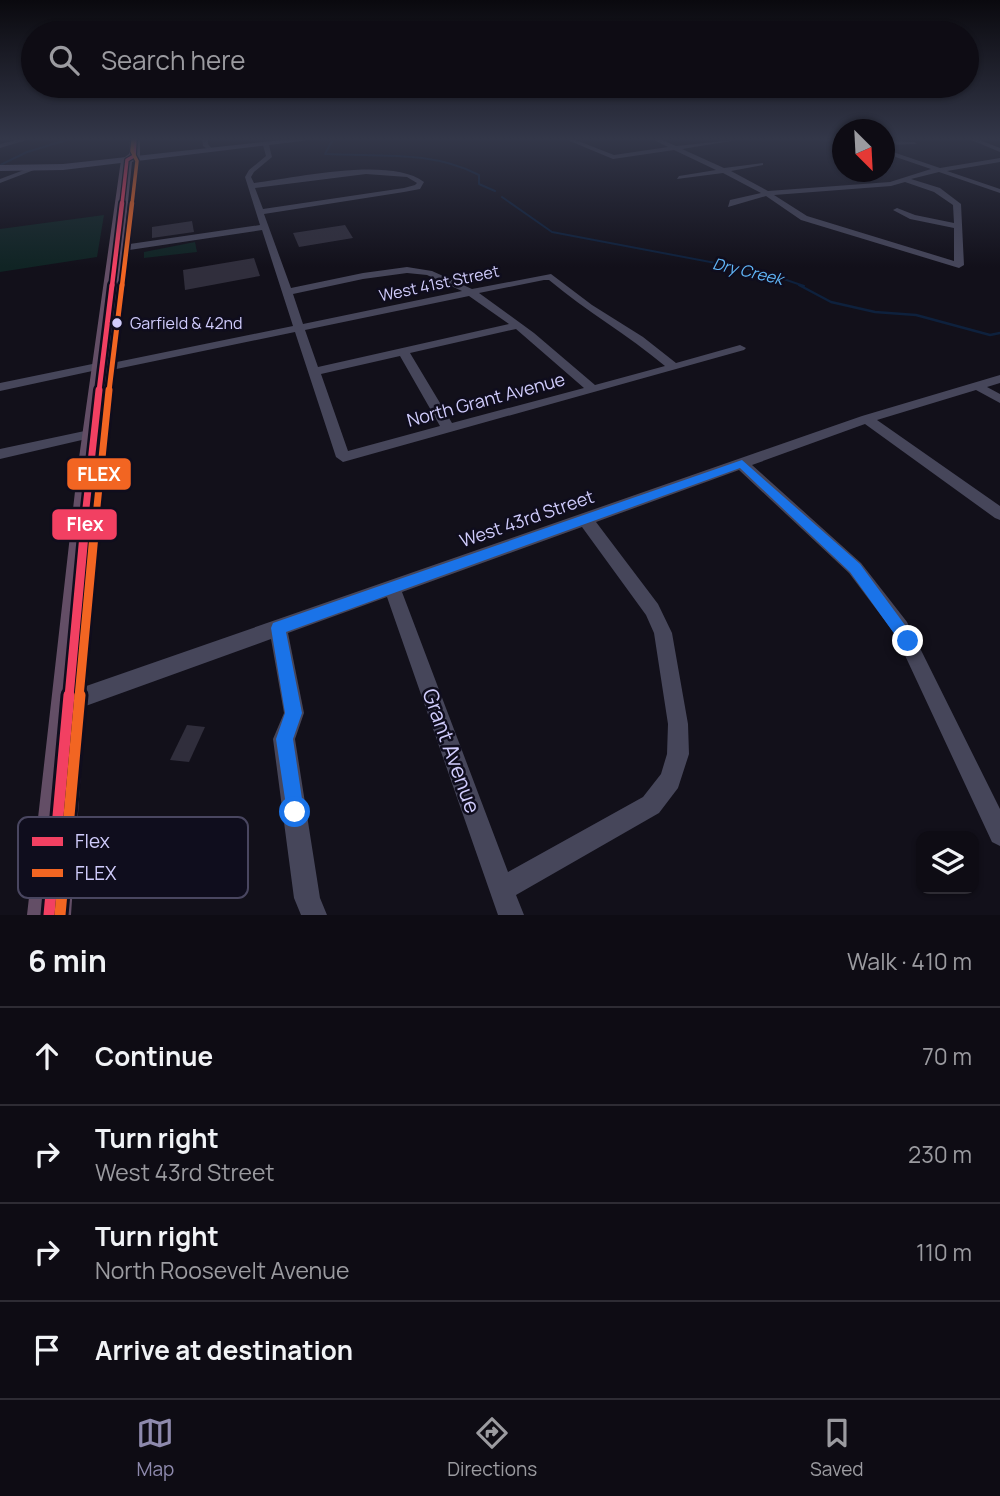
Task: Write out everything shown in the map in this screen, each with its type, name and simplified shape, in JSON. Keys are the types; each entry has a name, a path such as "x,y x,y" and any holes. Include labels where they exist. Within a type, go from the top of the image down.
{"highway":[{"path":"58,817 94,433 124,182"}],"street":[{"path":"116,249 264,227 250,182"},
{"path":"251,186 288,182"},
{"path":"260,212 409,190 419,182"},
{"path":"746,182 809,220 959,265 958,206 952,198 937,190 911,182"},
{"path":"731,205 733,202 768,193 899,182"},
{"path":"972,182 1000,191"},
{"path":"897,210 913,217 958,226"},
{"name":"North Grant Avenue","path":"264,227 343,457 593,389"},
{"name":"North Grant Avenue","path":"287,292 408,270 449,279 474,292 593,389"},
{"name":"West 41st Street","path":"0,387 551,277 588,307 639,339 674,367"},
{"path":"314,372 516,326"},
{"path":"593,389 740,348"},
{"path":"403,351 448,428"},
{"name":"West 43rd Street","path":"69,702 867,419 1000,379"},
{"path":"977,386 1000,399"},
{"path":"867,419 1000,514"},
{"path":"0,454 94,433"},
{"path":"742,464 855,568 901,628 1000,834"},
{"path":"502,889 651,805 670,780 677,761 678,724 663,632 652,610 584,519"},
{"name":"Grant Avenue","path":"391,587 511,915"},
{"path":"278,628 294,713 284,739 307,898 314,915"}],"green space":[{"path":"104,215 97,257 0,272 0,229"},
{"path":"195,242 197,252 144,258 144,252"}],"building":[{"path":"192,221 194,232 152,238 152,227"},
{"path":"345,225 353,238 299,247 293,233"},
{"path":"254,258 260,276 185,290 183,270"},
{"path":"187,725 205,727 189,762 170,760"}],"waterway":[{"name":"Dry Creek","path":"479,182 495,191"},
{"name":"Dry Creek","path":"502,197 552,232 763,272 804,286"},
{"name":"Dry Creek","path":"799,285 831,302 875,312 916,315 990,335 1000,333"}],"transit line":[{"name":"Flex","path":"58,817 90,465 124,182"},
{"name":"FLEX","path":"69,817 100,466 134,182"},
{"name":"Flex","path":"49,915 51,898"},
{"name":"FLEX","path":"60,915 62,898"}],"place":[{"name":"Garfield & 42nd","path":"117,323"}],"route":[{"path":"295,812 284,739 294,713 278,628 742,464 855,568 908,641"}]}
